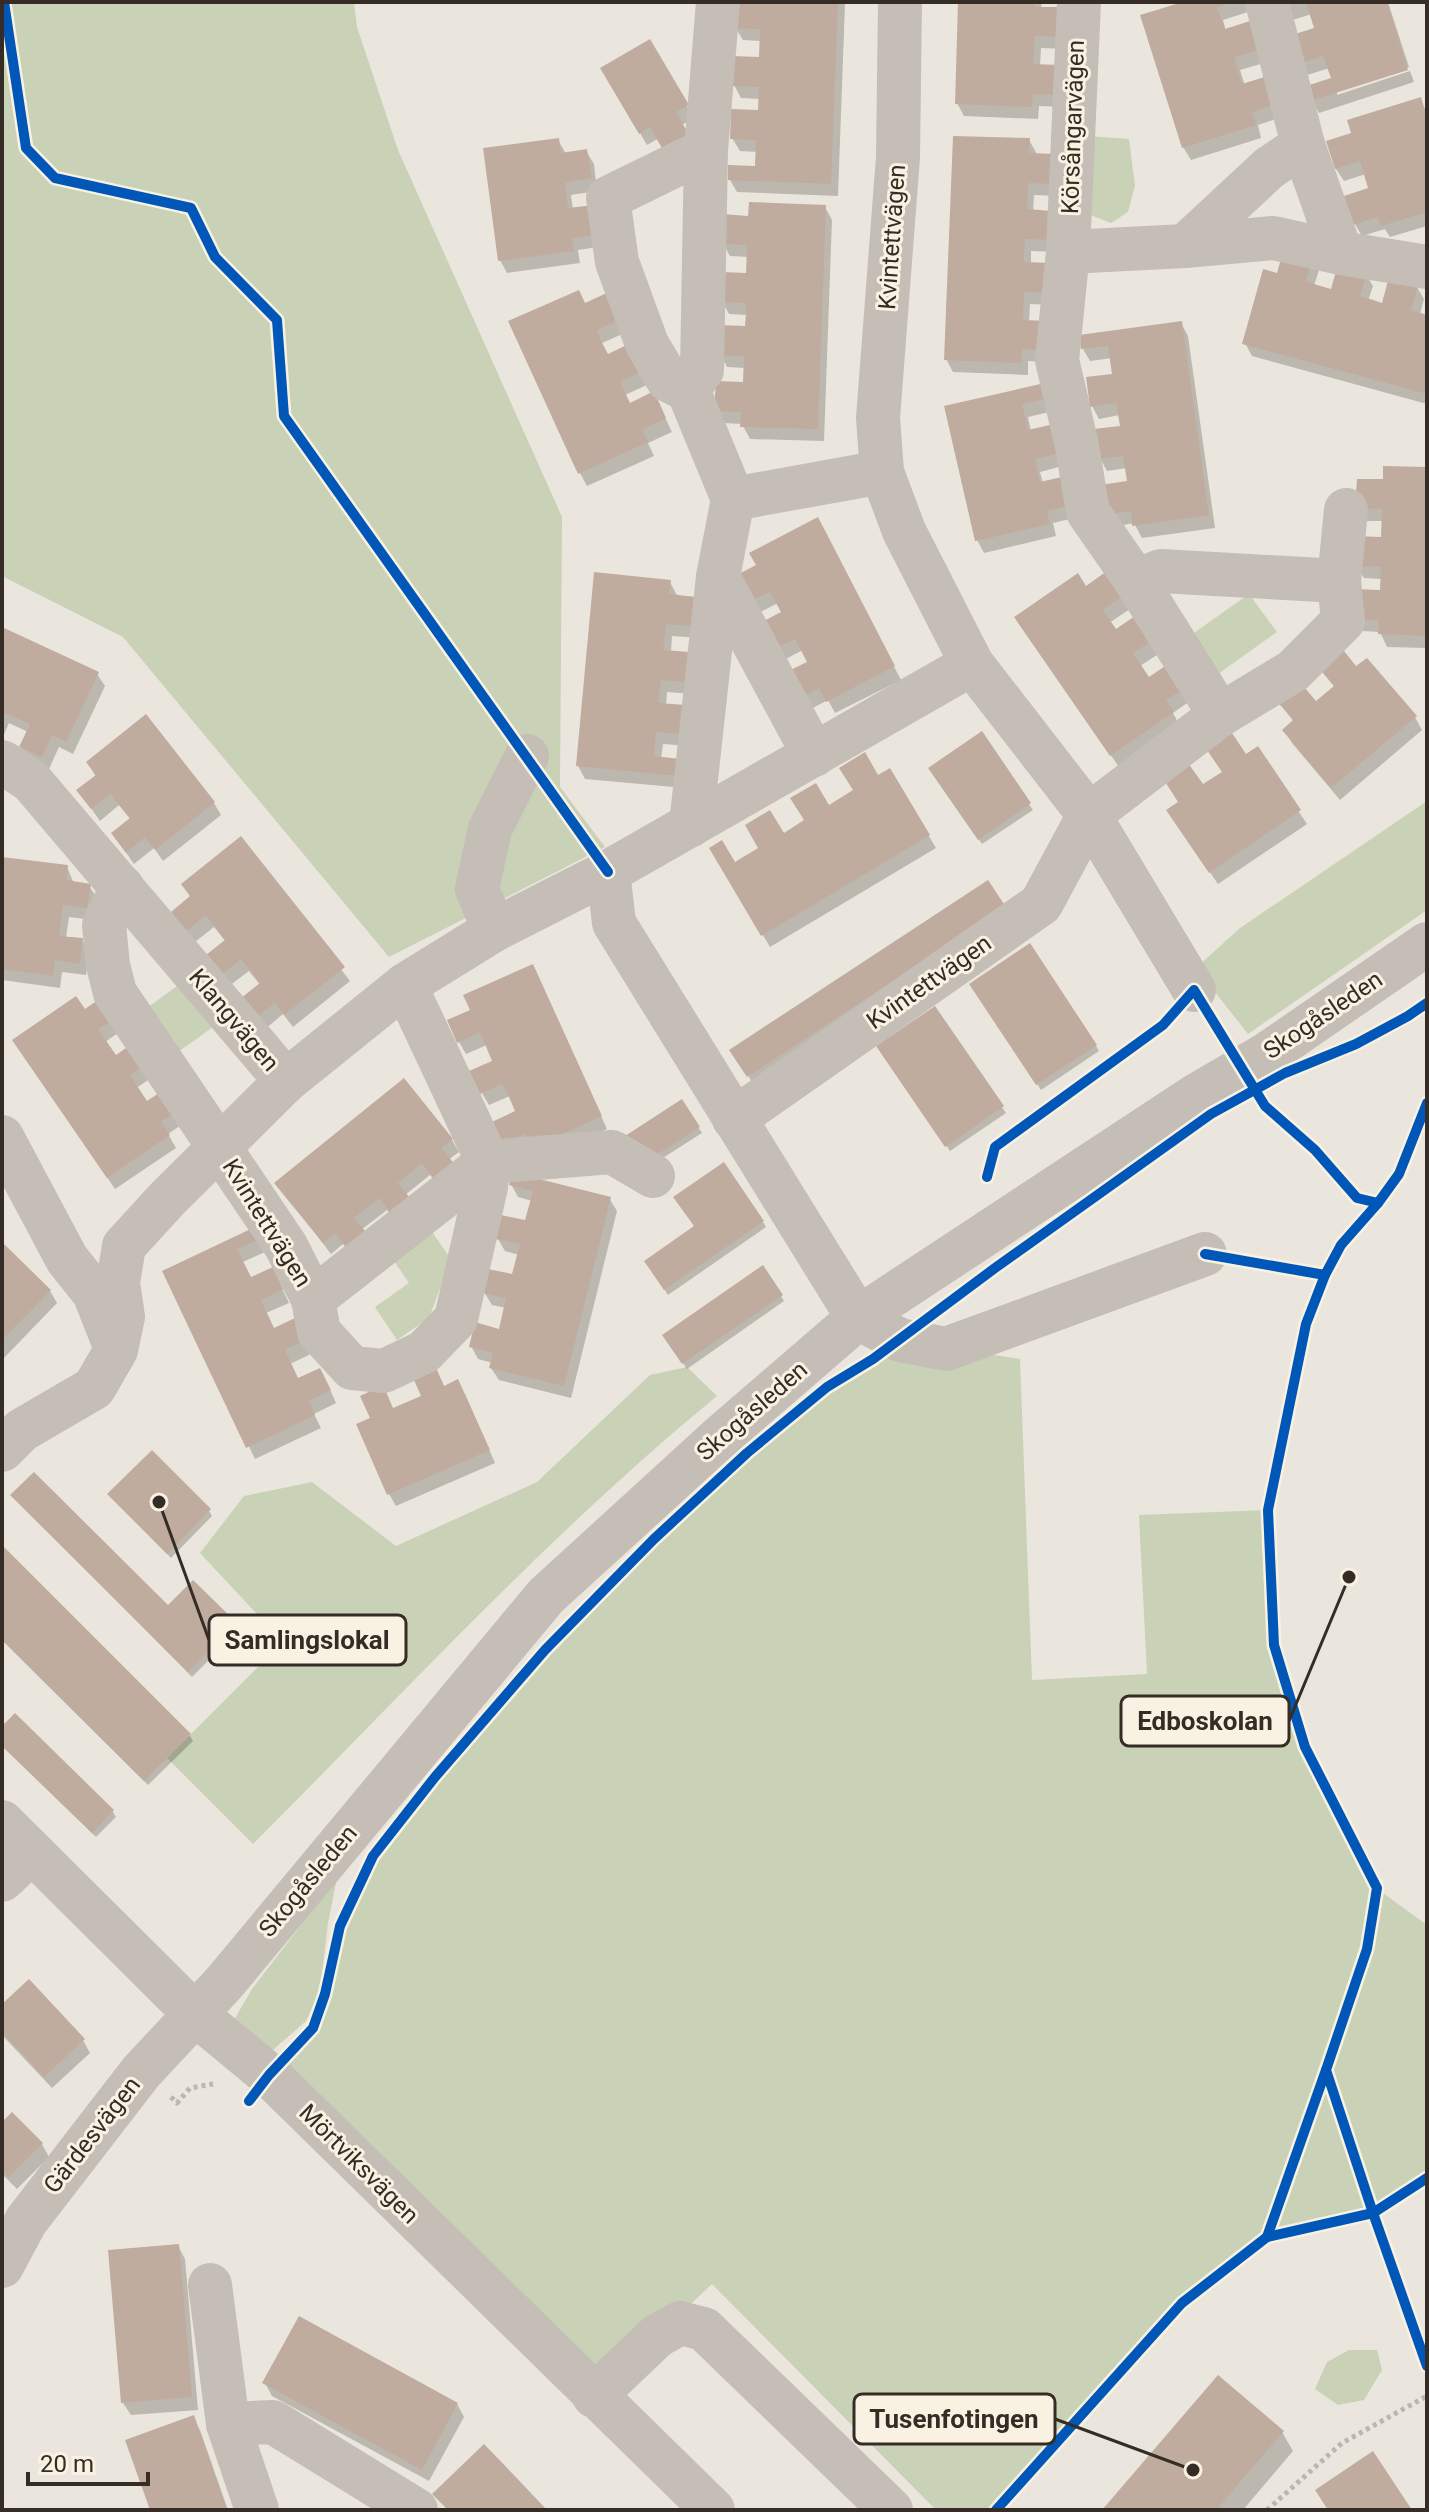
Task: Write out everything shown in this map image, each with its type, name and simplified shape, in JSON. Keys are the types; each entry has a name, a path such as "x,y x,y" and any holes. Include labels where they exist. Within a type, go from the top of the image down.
{"street":[{"path":"688,390 702,370 706,150 718,2"},
{"name":"Kvintettvägen","path":"900,2 898,157 878,418 882,472 904,531 972,664 1089,815 1194,990"},
{"name":"Körsångarvägen","path":"1079,2 1068,252 1057,360 1077,446 1088,512 1136,581 1220,715"},
{"path":"1267,2 1303,145 1341,253"},
{"path":"1185,246 1269,168 1303,145"},
{"path":"691,825 718,577 733,499 688,390 668,380 647,344 617,262 608,198 706,150"},
{"path":"1068,252 1273,238 1427,267"},
{"path":"733,499 882,472"},
{"path":"1089,815 1220,715 1293,671 1343,621 1339,581 1346,510"},
{"path":"1136,581 1161,571 1339,581"},
{"path":"718,577 814,755"},
{"path":"286,1081 405,985 494,930 608,872 972,664"},
{"path":"494,930 477,889 490,829 527,756"},
{"name":"Klangvägen","path":"2,762 31,781 286,1081 124,1246"},
{"name":"Kvintettvägen","path":"734,1119 1041,904 1089,815"},
{"path":"608,872 614,923 858,1318 900,1340 946,1349 1205,1254"},
{"path":"122,887 104,925 108,965 115,993 219,1148"},
{"name":"Skogåsleden","path":"194,2013 224,1983 546,1596 719,1438 858,1318 1195,1096 1267,1054 1427,944"},
{"path":"405,985 488,1162 612,1152 653,1176"},
{"path":"2,1137 67,1259 94,1293 116,1350"},
{"name":"Kvintettvägen","path":"219,1148 286,1246 313,1299 319,1332 352,1368 384,1371 424,1352 456,1319 486,1187 488,1162"},
{"name":"Kvintettvägen","path":"313,1299 488,1162"},
{"path":"2,1450 22,1430 94,1388 116,1350 123,1317 118,1283 124,1246 67,1259"},
{"name":"Mörtviksvägen","path":"2,1822 17,1866 269,2075 713,2510"},
{"name":"Gärdesvägen","path":"2,2266 26,2221 141,2072 194,2013"},
{"path":"210,2285 228,2424 257,2510"},
{"path":"594,2396 657,2336 680,2323 704,2329 891,2510"},
{"path":"228,2424 273,2422 416,2510"}],"path":[{"path":"1267,2510 1342,2443 1427,2396"},
{"path":"1275,2502 1280,2510"}],"green space":[{"path":"2,2 354,2 357,27 398,150 562,517 560,787 605,847 389,957 123,637 2,576"},
{"path":"1087,136 1129,139 1135,186 1128,212 1111,223 1088,214"},
{"path":"1249,594 1277,632 1218,674 1191,635"},
{"path":"1427,801 1427,910 1248,1034 1196,968 1240,928"},
{"path":"181,983 213,1027 174,1055 143,1011"},
{"path":"430,1229 451,1259 429,1318 397,1340 375,1307 409,1283 392,1258"},
{"path":"900,1340 1020,1359 1032,1680 1147,1674 1139,1515 1268,1510 1274,1645 1305,1747 1376,1888 1427,1925 1427,2178 1373,2213 1267,2237 1182,2303 998,2510 936,2510 712,2284 594,2396 269,2075 313,2028 325,1994 340,1926 373,1856 435,1777 545,1650 654,1539 827,1387"},
{"path":"687,1367 717,1396 595,1502 537,1558 253,1844 167,1758 283,1642 200,1553 244,1496 312,1482 396,1546 537,1482 650,1375"},
{"path":"337,1878 320,1990 306,2021 266,2056 231,2025 252,1989"},
{"path":"1349,2350 1377,2350 1382,2370 1364,2400 1338,2405 1315,2389 1327,2362"}],"building":[{"path":"734,2 838,2 831,184 728,180 728,165 755,166 756,140 730,139 731,109 758,110 759,87 732,86 733,56 759,57 760,29 733,28"},
{"path":"958,2 1035,2 1035,7 1061,7 1060,37 1035,36 1033,64 1060,65 1059,95 1033,94 1032,107 955,104"},
{"path":"1183,2 1231,2 1217,7 1225,29 1250,21 1259,50 1234,57 1242,84 1268,76 1277,104 1252,112 1256,125 1182,148 1140,15"},
{"path":"1306,2 1387,2 1408,70 1310,101 1306,86 1331,78 1323,56 1298,64 1289,36 1314,28"},
{"path":"650,39 689,105 676,112 689,135 663,150 650,127 639,134 600,68"},
{"path":"1421,97 1427,117 1427,212 1381,226 1378,217 1353,225 1344,196 1368,188 1360,161 1335,169 1326,141 1351,133 1347,120"},
{"path":"953,136 1030,138 1029,153 1056,154 1055,184 1028,183 1027,209 1052,211 1051,240 1025,239 1024,262 1051,263 1049,293 1024,292 1023,320 1049,321 1048,351 1022,349 1021,363 944,360"},
{"path":"559,138 561,153 587,149 592,178 565,183 568,208 594,205 598,234 572,238 574,251 498,261 483,148"},
{"path":"749,202 826,205 818,429 740,427 741,412 714,411 716,381 743,382 744,356 717,355 719,325 745,326 746,313 746,303 720,302 721,272 746,273 747,245 721,244 722,214 748,216"},
{"path":"1284,248 1313,256 1306,281 1331,289 1338,264 1367,272 1360,296 1382,303 1389,277 1418,285 1411,310 1427,315 1427,394 1242,344 1263,269 1277,273"},
{"path":"579,290 585,303 609,292 621,319 597,330 601,341 608,354 631,343 644,370 620,382 630,403 654,391 666,418 642,430 648,442 578,474 508,321"},
{"path":"1182,321 1209,515 1132,526 1131,511 1104,515 1100,485 1127,481 1123,456 1098,459 1094,429 1120,426 1116,403 1090,407 1086,377 1112,374 1108,346 1081,349 1079,335"},
{"path":"1045,383 1048,398 1022,404 1028,430 1054,424 1060,453 1035,459 1040,482 1066,476 1072,505 1047,511 1050,524 975,541 944,406"},
{"path":"1383,466 1427,467 1427,636 1378,634 1379,620 1352,619 1354,589 1380,590 1381,567 1354,566 1355,536 1381,537 1382,509 1355,508 1357,479 1383,479"},
{"path":"818,517 895,666 826,702 819,688 796,701 782,674 807,662 795,639 771,650 758,624 781,612 770,592 746,603 733,577 756,565 749,553"},
{"path":"1107,571 1124,595 1103,610 1116,629 1138,614 1155,639 1133,653 1149,677 1171,662 1188,686 1166,700 1174,712 1110,756 1014,617 1078,573 1086,586"},
{"path":"594,572 671,580 669,594 696,597 693,626 666,624 663,650 690,652 687,682 661,680 659,692 659,703 685,705 682,734 656,732 654,756 680,759 679,776 576,766"},
{"path":"2,627 99,672 66,742 52,735 42,757 19,747 30,724 2,712"},
{"path":"1340,646 1356,666 1367,658 1417,716 1331,788 1282,730 1293,720 1276,700 1299,681 1316,701 1334,686 1317,666"},
{"path":"146,714 215,802 155,850 145,837 126,853 111,833 130,818 111,794 91,809 76,790 96,775 86,762"},
{"path":"982,731 1031,803 978,840 928,768"},
{"path":"1232,733 1246,754 1258,746 1301,810 1209,873 1166,810 1178,802 1164,780 1188,763 1203,784 1222,772 1207,750"},
{"path":"865,752 878,775 890,768 930,835 761,936 709,848 722,840 735,862 758,848 745,825 770,810 784,833 804,820 790,798 816,783 829,805 853,790 839,768"},
{"path":"241,836 345,967 284,1015 275,1003 255,1018 240,999 260,983 241,959 221,975 206,955 225,940 206,915 186,931 171,912 190,896 181,884"},
{"path":"2,857 68,865 66,880 91,884 87,908 63,905 59,936 83,938 80,964 55,960 53,976 2,969"},
{"path":"988,880 1006,907 747,1077 729,1050"},
{"path":"1030,943 1097,1045 1036,1085 969,984"},
{"path":"533,964 602,1116 532,1148 525,1134 503,1144 492,1122 515,1111 509,1097 502,1084 480,1094 469,1071 492,1061 480,1032 457,1043 447,1020 470,1010 463,995"},
{"path":"105,995 119,1016 98,1029 116,1055 136,1041 150,1062 130,1075 147,1101 168,1087 182,1107 161,1122 170,1135 107,1178 12,1040 76,996 85,1009"},
{"path":"935,1006 1004,1106 945,1147 876,1046"},
{"path":"404,1078 453,1139 441,1148 457,1167 437,1183 422,1163 398,1183 413,1202 394,1217 379,1198 354,1218 370,1237 350,1252 335,1233 323,1243 274,1183"},
{"path":"682,1099 700,1127 642,1164 625,1136"},
{"path":"724,1162 764,1221 664,1290 644,1261 694,1226 673,1197"},
{"path":"511,1172 611,1197 564,1386 489,1368 493,1353 469,1347 475,1322 499,1329 506,1298 482,1293 488,1269 512,1274 520,1244 495,1239 501,1215 525,1220 533,1191 509,1185"},
{"path":"255,1227 260,1239 237,1249 251,1277 273,1267 283,1289 261,1300 274,1328 297,1317 307,1339 285,1350 298,1378 320,1368 331,1390 309,1401 315,1415 246,1448 162,1271"},
{"path":"2,1242 51,1290 2,1340"},
{"path":"763,1265 783,1295 682,1364 662,1335"},
{"path":"434,1363 444,1386 458,1379 490,1450 387,1495 356,1424 370,1418 360,1396 383,1385 393,1408 421,1396 411,1373"},
{"path":"152,1450 211,1509 167,1554 107,1494"},
{"path":"34,1472 168,1605 193,1580 237,1623 188,1672 10,1495"},
{"path":"2,1545 191,1734 144,1781 2,1640"},
{"path":"15,1713 114,1810 92,1833 2,1746 2,1726"},
{"path":"29,1979 85,2039 44,2077 2,2032 2,2004"},
{"path":"12,2112 43,2143 9,2177 2,2170 2,2122"},
{"path":"179,2244 192,2397 121,2403 108,2250"},
{"path":"299,2316 458,2403 422,2470 262,2383"},
{"path":"1218,2375 1284,2431 1216,2510 1102,2510"},
{"path":"194,2415 227,2510 150,2510 125,2440"},
{"path":"484,2444 547,2510 448,2510 432,2494"},
{"path":"1373,2451 1412,2510 1328,2510 1315,2490"}],"cycle path":[{"path":"4,2 26,148 55,178 191,208 215,257 277,320 284,416 608,872"},
{"path":"987,1177 995,1147 1163,1025 1194,990 1265,1106 1315,1150 1357,1198 1378,1203"},
{"path":"249,2101 313,2028 325,1994 340,1926 373,1856 435,1777 545,1650 654,1539 747,1453 827,1387 873,1359 1211,1114 1285,1073 1356,1044 1427,1003"},
{"path":"1427,1103 1399,1174 1341,1245 1325,1275 1306,1324 1268,1510 1274,1645 1305,1747 1377,1888 1367,1949 1326,2070 1427,2366"},
{"path":"1205,1254 1325,1275"},
{"path":"1267,2237 1326,2070"},
{"path":"996,2510 1182,2303 1267,2237 1373,2213 1427,2178"}],"place":[{"name":"Samlingslokal","path":"159,1502"},
{"name":"Edboskolan","path":"1349,1577"},
{"name":"Tusenfotingen","path":"1193,2470"}]}
